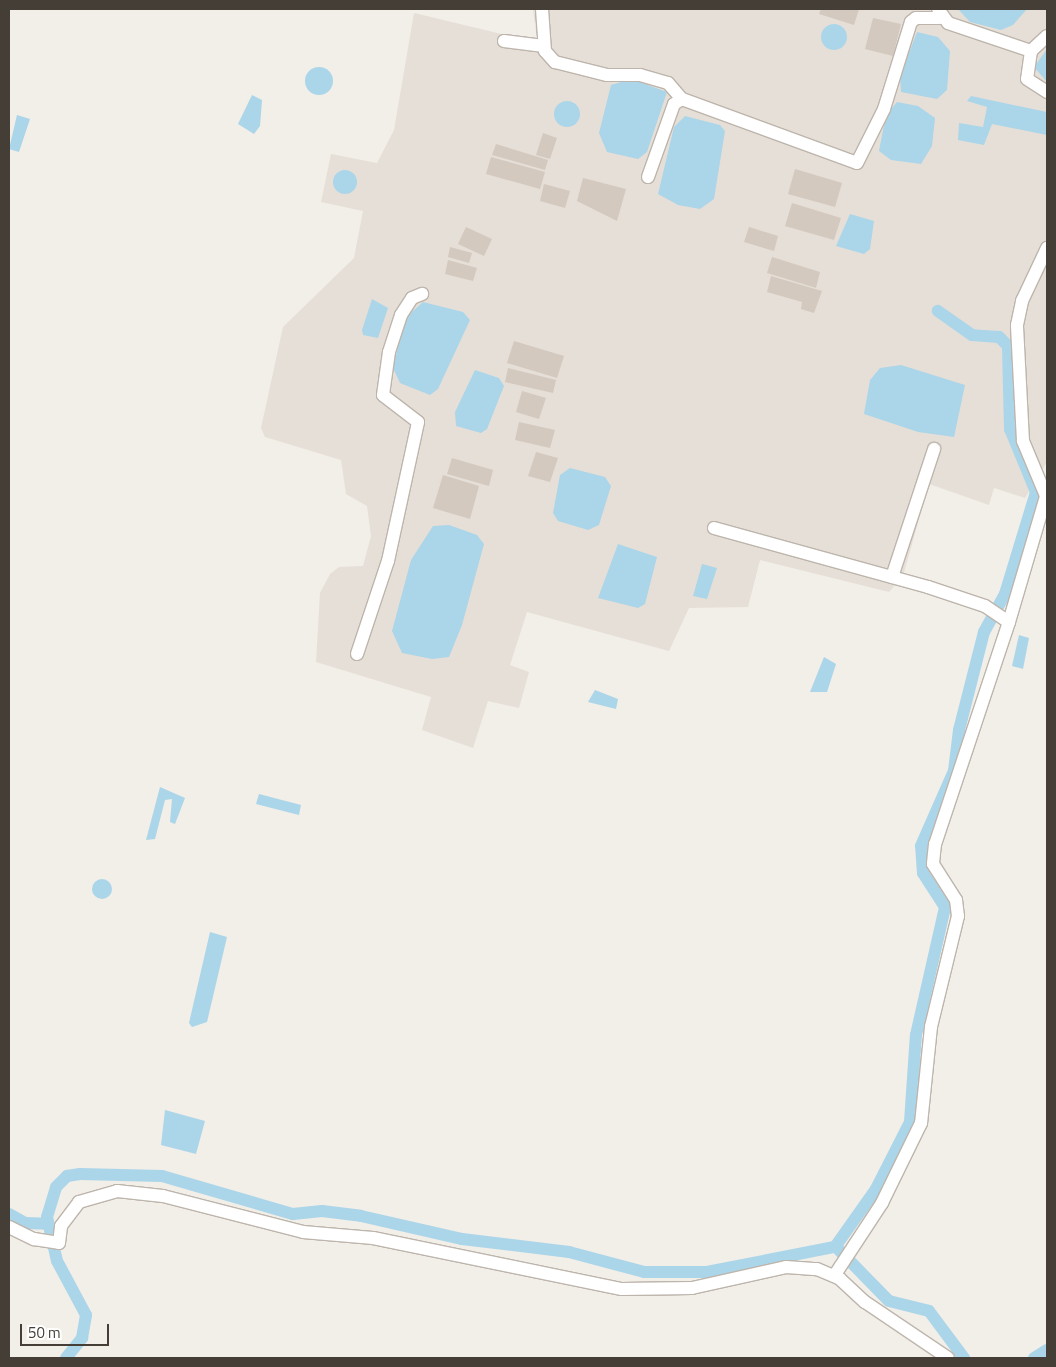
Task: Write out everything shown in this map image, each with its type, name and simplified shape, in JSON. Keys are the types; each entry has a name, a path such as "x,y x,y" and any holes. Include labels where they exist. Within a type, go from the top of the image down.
{"street":[{"path":"542,9 544,46 555,62 607,75 649,78 668,83 682,99 857,162 884,109 911,22 916,18 939,13 1031,51"},
{"path":"1047,36 1031,51 1027,79 1047,92"},
{"path":"504,41 544,46"},
{"path":"648,177 674,104 682,99"},
{"path":"834,1276 882,1203 921,1123 931,1027 958,916 956,900 933,864 935,844 1009,622 1046,496 1023,441 1017,325 1022,301 1047,248"},
{"path":"357,654 388,561 418,422 383,395 389,352 401,315 412,298 422,294"},
{"path":"892,577 934,449"},
{"path":"714,528 892,577 985,606 1009,622"},
{"path":"9,1227 34,1239 59,1243 61,1226 79,1202 117,1191 163,1196 303,1232 373,1238 622,1289 692,1288 786,1267 817,1269 834,1276 948,1358"}],"shaded area":[{"path":"533,9 1047,9 1047,462 1025,498 994,488 989,505 929,484 903,576 889,592 760,560 748,607 689,608 669,651 527,612 510,665 529,672 519,708 488,701 473,748 422,730 431,697 316,662 320,593 330,574 339,567 363,566 371,536 367,506 346,494 341,460 265,437 261,428 283,327 354,258 363,211 321,202 331,154 377,163 394,130 414,13 531,41 537,39"}],"water":[{"path":"958,9 1027,9 1013,25 1001,30 970,22"},
{"path":"834,24 843,28 847,37 843,46 834,50 825,46 821,37 825,28"},
{"path":"917,32 938,37 950,51 947,90 937,99 901,92 900,76"},
{"path":"1047,49 1047,82 1034,67"},
{"path":"319,67 329,71 333,81 329,91 319,95 309,91 305,81 309,71"},
{"path":"631,79 667,92 647,152 638,159 607,152 599,133 611,85"},
{"path":"252,95 262,100 260,126 254,134 238,124"},
{"path":"971,96 1047,112 1047,135 992,124 984,145 958,140 959,123 983,127 987,107 967,101"},
{"path":"567,101 576,105 580,114 576,123 567,127 558,123 554,114 558,105"},
{"path":"897,102 918,106 935,118 932,146 921,164 891,160 879,151 886,115"},
{"path":"17,115 30,119 19,152 9,149"},
{"path":"685,116 720,125 725,131 714,199 700,209 678,205 658,194 674,127"},
{"path":"345,170 353,174 357,182 353,190 345,194 337,190 333,182 337,174"},
{"path":"850,214 874,221 870,249 864,254 836,246"},
{"path":"372,299 388,308 378,338 363,335 362,330"},
{"path":"423,302 463,312 470,320 438,389 430,395 400,383 393,368 405,318"},
{"path":"901,365 965,385 954,437 918,432 864,414 870,380 880,368"},
{"path":"475,370 499,378 504,386 487,429 481,433 456,426 455,412"},
{"path":"570,468 605,477 611,486 599,525 588,530 558,521 553,513 560,475"},
{"path":"449,525 477,535 484,544 462,625 449,657 432,659 402,653 392,631 411,560 433,526"},
{"path":"618,544 657,557 645,604 638,608 598,598"},
{"path":"702,564 717,568 707,599 693,596"},
{"path":"1019,635 1029,638 1023,669 1012,666"},
{"path":"824,657 836,664 827,692 810,692"},
{"path":"595,690 618,699 616,709 588,702"},
{"path":"160,787 185,798 175,824 170,822 172,799 165,800 155,839 146,840"},
{"path":"259,794 301,805 299,815 256,804"},
{"path":"98,879 106,879 112,885 112,893 106,899 98,899 92,893 92,885"},
{"path":"210,932 227,937 207,1022 192,1027 189,1023"},
{"path":"165,1110 205,1121 196,1154 161,1145"}],"building":[{"path":"821,9 859,9 854,25 819,14"},
{"path":"873,18 901,24 893,56 865,49"},
{"path":"543,133 557,138 550,159 536,155"},
{"path":"496,144 548,160 545,170 492,155"},
{"path":"491,157 545,172 540,189 486,174"},
{"path":"795,169 842,183 835,207 788,194"},
{"path":"583,178 626,189 617,221 577,201"},
{"path":"544,184 570,191 565,208 540,201"},
{"path":"792,203 841,218 834,240 785,226"},
{"path":"466,227 492,239 484,256 458,244"},
{"path":"749,227 778,236 774,251 744,242"},
{"path":"450,247 472,253 469,263 448,257"},
{"path":"772,257 820,272 816,288 767,273"},
{"path":"448,260 477,268 473,281 445,274"},
{"path":"771,276 822,291 814,313 801,309 802,302 767,292"},
{"path":"514,341 564,356 557,378 507,363"},
{"path":"508,368 556,380 553,393 505,382"},
{"path":"522,391 546,398 539,419 516,412"},
{"path":"519,422 555,430 550,448 515,440"},
{"path":"536,452 558,458 550,482 528,476"},
{"path":"452,458 493,470 489,486 447,474"},
{"path":"443,475 479,486 470,519 433,508"}],"waterway":[{"path":"66,1358 82,1338 86,1315 57,1261 47,1217 56,1187 67,1176 80,1174 162,1176 293,1214 322,1211 361,1216 462,1239 569,1252 644,1272 707,1272 835,1247 876,1189 910,1122 916,1035 945,907 923,873 921,846 954,771 959,730 984,632 1005,594 1036,492 1010,429 1008,346 999,337 972,335 938,311"},
{"path":"9,1214 25,1223 48,1224"},
{"path":"839,1250 889,1301 929,1311 964,1358"},
{"path":"1034,1358 1047,1350"}]}
